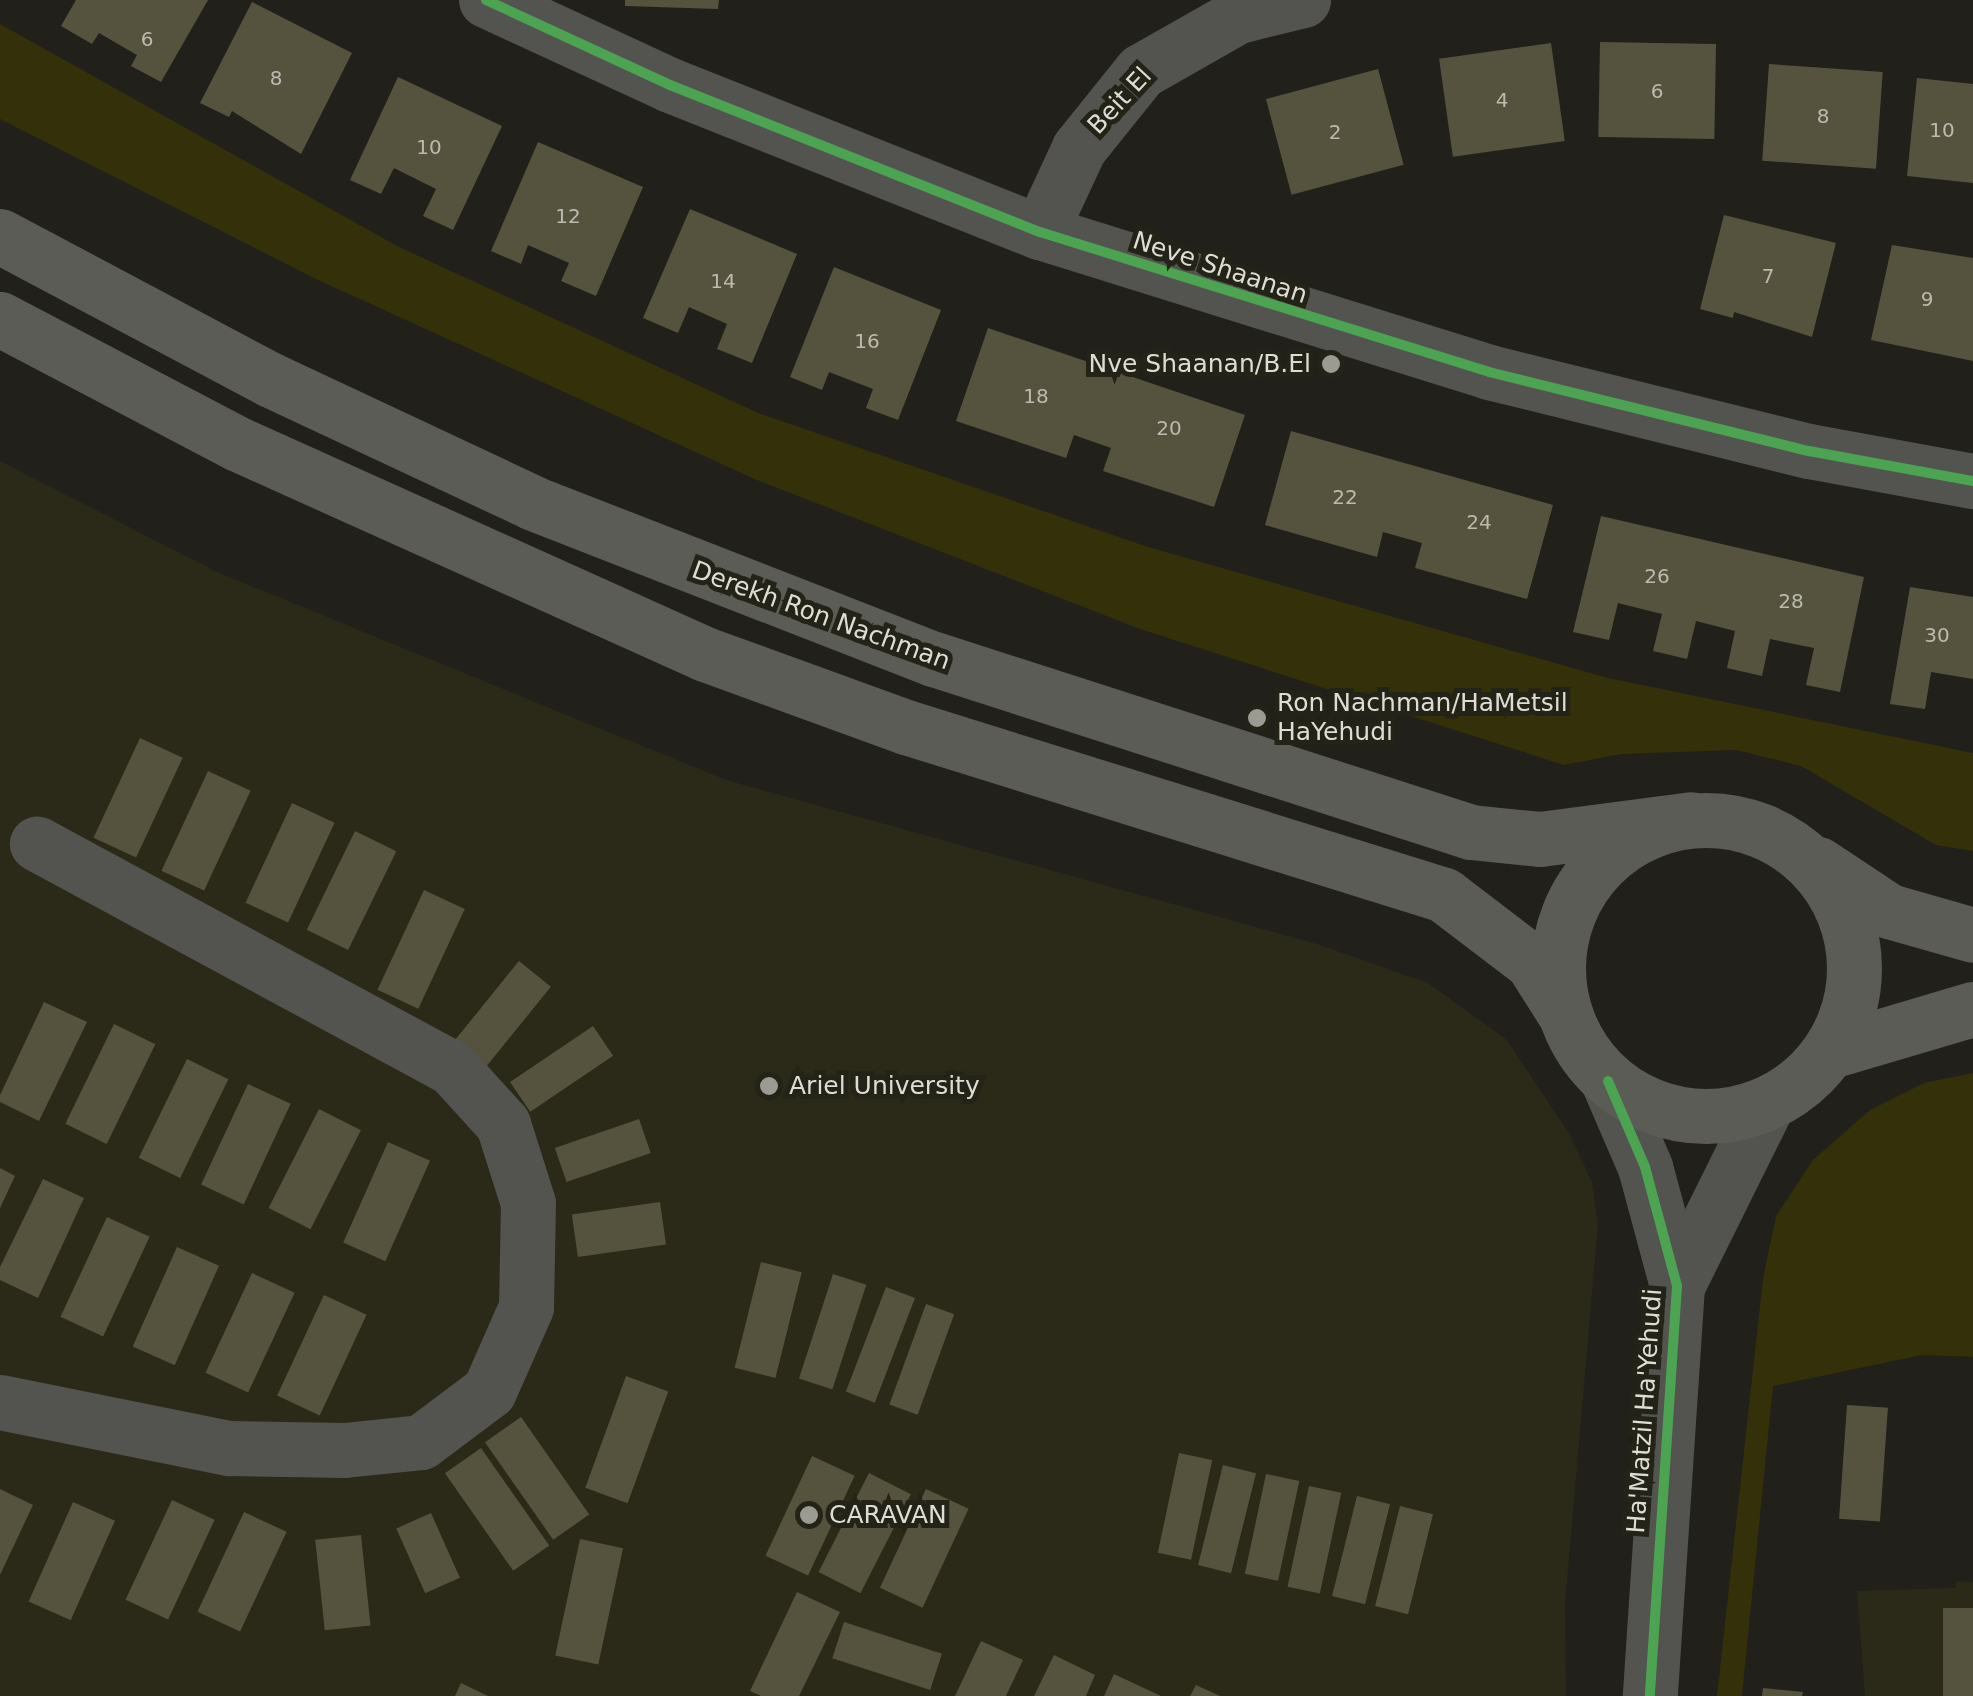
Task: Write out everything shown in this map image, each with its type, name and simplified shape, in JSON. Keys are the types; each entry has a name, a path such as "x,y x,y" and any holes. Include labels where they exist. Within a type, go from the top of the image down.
{"main road":[{"name":"Derekh Ron Nachman","path":"0,236 271,380 533,503 934,659 1471,832 1540,839 1690,820"},
{"path":"0,319 238,444 705,654 940,738 1444,894 1532,962 1563,1011 1580,1049 1608,1080 1644,1104 1684,1116 1727,1116 1767,1104 1802,1082 1831,1052 1851,1006 1856,955 1842,906 1814,864 1772,834"},
{"path":"1563,1011 1558,954 1582,885 1623,846 1690,820 1732,822 1772,834 1889,911 1973,935"},
{"path":"1831,1052 1973,1009"}],"street":[{"name":"Neve Shaanan","path":"486,0 707,100 1040,232 1489,372 1809,451 1973,480"},
{"name":"Beit El","path":"1040,232 1078,148 1142,71 1238,16 1303,0"},
{"path":"0,1402 229,1448 344,1450 421,1442 489,1391 526,1306 528,1203 503,1124 452,1068 37,844"},
{"name":"Ha'Matzil Ha'Yehudi","path":"1608,1080 1645,1168 1677,1286 1650,1696"},
{"name":"Ha'Matzil Ha'Yehudi","path":"1677,1286 1767,1104"}],"shaded area":[{"path":"0,24 397,246 758,413 1148,547 1608,678 1973,753 1973,851 1936,845 1801,766 1736,750 1621,754 1564,765 1140,629 757,480 318,280 0,119"},
{"name":"Ariel University","path":"0,461 217,572 726,780 1317,944 1428,983 1507,1040 1569,1133 1592,1182 1598,1224 1565,1604 1566,1696 0,1696"},
{"path":"1973,1073 1973,1357 1922,1355 1773,1386 1742,1696 1717,1696 1763,1279 1776,1216 1813,1160 1870,1110 1924,1083"},
{"path":"1956,1581 1973,1582 1973,1696 1865,1696 1857,1591 1956,1588"}],"building":[{"path":"76,0 208,0 161,82 131,66 137,55 99,33 92,44 61,26"},
{"path":"625,0 719,0 718,9 625,6"},
{"path":"252,2 352,53 301,154 232,111 229,117 200,103"},
{"path":"1600,42 1716,44 1714,139 1598,137"},
{"path":"1551,43 1565,141 1453,157 1439,59"},
{"path":"1769,64 1883,72 1876,169 1762,161"},
{"path":"1378,69 1404,165 1292,195 1266,99"},
{"path":"398,77 502,126 453,230 423,216 436,189 394,168 381,194 350,180"},
{"path":"1917,78 1973,84 1973,183 1907,176"},
{"path":"538,142 643,187 596,296 561,281 569,263 528,245 521,264 491,251"},
{"path":"690,209 797,254 752,363 717,349 727,324 689,307 678,333 643,318"},
{"path":"1724,215 1836,243 1812,337 1734,312 1733,318 1700,309"},
{"path":"1892,245 1973,258 1973,361 1871,340"},
{"path":"834,267 941,310 898,420 866,408 873,389 829,372 822,390 790,377"},
{"path":"988,328 1245,415 1214,507 1103,471 1111,448 1074,435 1066,458 956,421"},
{"path":"1291,431 1553,505 1527,599 1415,568 1422,543 1383,532 1377,557 1265,525"},
{"path":"1601,516 1864,577 1840,692 1806,685 1814,648 1770,639 1762,676 1727,668 1735,631 1696,621 1687,659 1653,651 1662,614 1618,603 1609,640 1573,632"},
{"path":"1910,587 1973,597 1973,679 1931,672 1925,709 1890,704"},
{"path":"140,738 183,758 136,858 94,838"},
{"path":"208,771 251,791 204,891 162,871"},
{"path":"292,803 335,823 288,923 246,903"},
{"path":"355,831 396,851 348,950 307,930"},
{"path":"424,890 465,909 418,1009 378,990"},
{"path":"519,961 551,987 486,1067 454,1041"},
{"path":"44,1002 87,1022 39,1121 0,1102 0,1095"},
{"path":"114,1024 155,1044 107,1144 65,1124"},
{"path":"593,1026 613,1056 530,1112 510,1082"},
{"path":"187,1059 228,1079 180,1178 139,1158"},
{"path":"248,1084 291,1104 244,1204 201,1185"},
{"path":"319,1109 361,1130 310,1229 269,1208"},
{"path":"639,1119 651,1153 567,1182 555,1148"},
{"path":"388,1142 430,1161 385,1261 343,1242"},
{"path":"0,1168 15,1176 0,1208"},
{"path":"43,1179 84,1198 38,1298 0,1280 0,1267"},
{"path":"660,1202 666,1245 578,1257 572,1214"},
{"path":"107,1217 150,1237 103,1337 61,1317"},
{"path":"177,1247 219,1266 175,1365 133,1347"},
{"path":"761,1262 802,1272 775,1378 735,1368"},
{"path":"252,1273 295,1293 248,1393 206,1373"},
{"path":"833,1274 866,1285 832,1389 799,1379"},
{"path":"886,1287 915,1298 875,1403 846,1392"},
{"path":"324,1295 367,1315 320,1415 277,1396"},
{"path":"926,1304 954,1314 918,1415 889,1405"},
{"path":"626,1376 668,1391 628,1503 585,1488"},
{"path":"1847,1405 1888,1408 1880,1522 1839,1519"},
{"path":"521,1417 589,1514 553,1540 485,1442"},
{"path":"481,1448 549,1545 513,1571 445,1473"},
{"path":"1179,1453 1212,1460 1191,1560 1158,1553"},
{"name":"CARAVAN","path":"812,1456 855,1476 808,1576 766,1556"},
{"path":"1223,1465 1256,1473 1231,1573 1198,1565"},
{"path":"869,1473 911,1494 860,1593 819,1572"},
{"path":"1266,1474 1299,1481 1278,1581 1245,1574"},
{"path":"1309,1486 1341,1493 1320,1594 1288,1587"},
{"path":"0,1489 33,1505 0,1575"},
{"path":"926,1489 969,1509 923,1608 880,1588"},
{"path":"1357,1496 1390,1504 1365,1604 1332,1596"},
{"path":"172,1500 215,1520 168,1620 126,1600"},
{"path":"73,1502 115,1521 71,1620 29,1602"},
{"path":"1400,1506 1433,1514 1408,1614 1375,1606"},
{"path":"244,1512 287,1532 240,1632 198,1612"},
{"path":"431,1513 460,1578 425,1593 396,1528"},
{"path":"361,1535 371,1626 325,1630 315,1540"},
{"path":"580,1539 623,1548 598,1665 555,1655"},
{"path":"797,1592 840,1612 799,1696 761,1696 750,1691"},
{"path":"1943,1608 1973,1608 1973,1696 1943,1696"},
{"path":"844,1622 942,1654 930,1690 832,1658"},
{"path":"981,1641 1023,1660 1006,1696 955,1696"},
{"path":"1054,1655 1095,1675 1086,1696 1034,1696"},
{"path":"1114,1674 1161,1696 1104,1696"},
{"path":"461,1683 488,1696 455,1696"},
{"path":"1196,1685 1220,1696 1190,1696"},
{"path":"1763,1688 1803,1692 1802,1696 1762,1696"}],"cycle path":[{"path":"486,0 670,85 1040,232 1489,372 1809,451 1973,481"},
{"path":"1608,1081 1645,1167 1677,1286 1650,1696"}],"place":[{"name":"Nve Shaanan/B.El","path":"1331,364"},
{"name":"Ron Nachman/HaMetsil HaYehudi","path":"1257,718"},
{"name":"Ariel University","path":"769,1086"},
{"name":"CARAVAN","path":"809,1515"}]}
